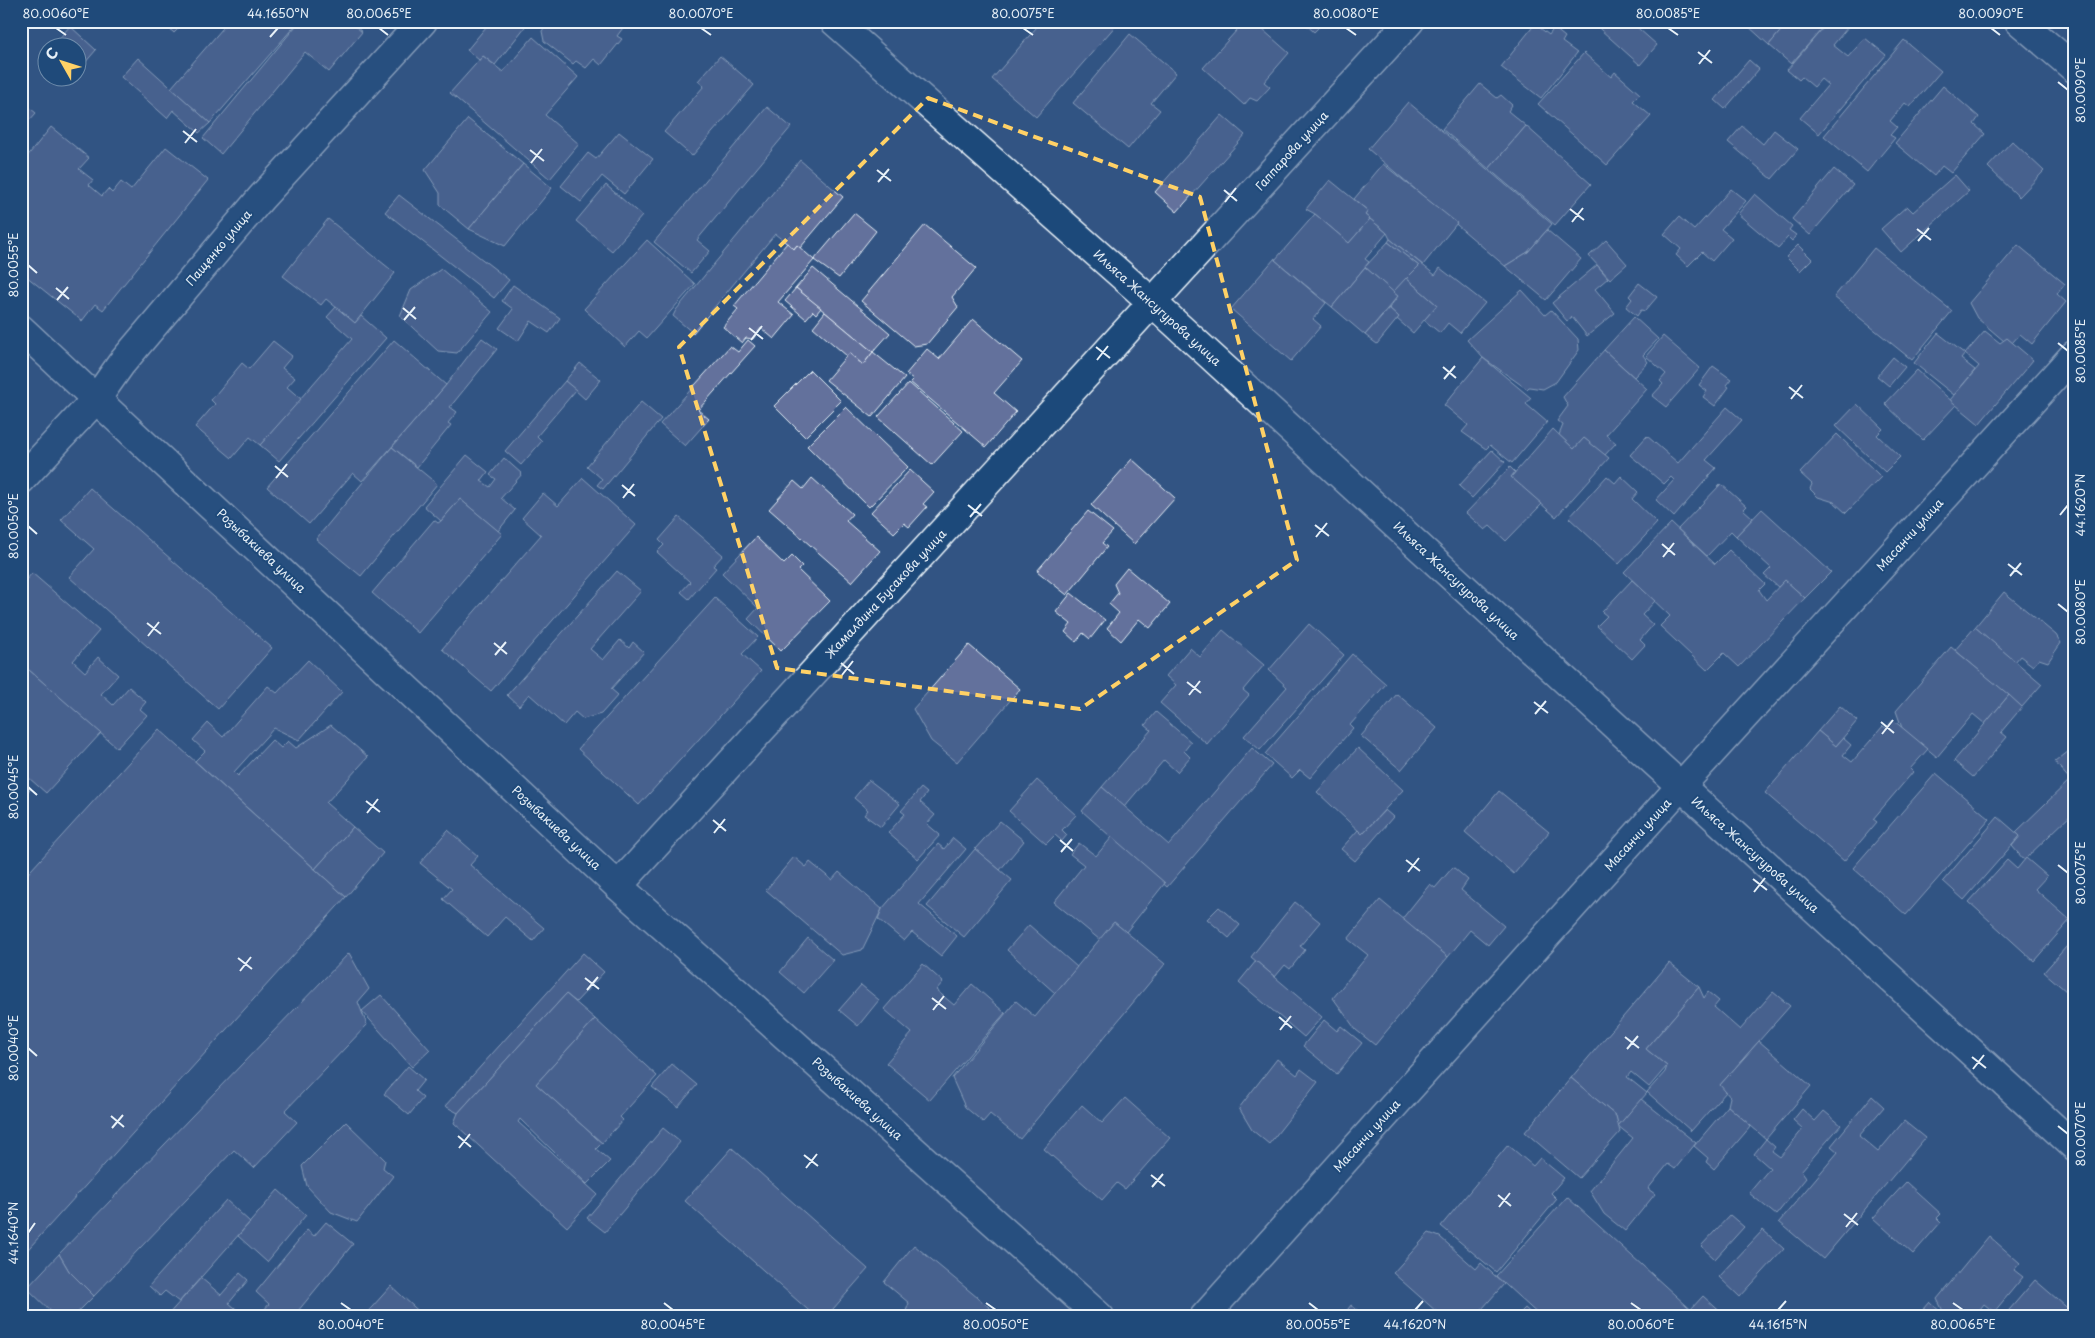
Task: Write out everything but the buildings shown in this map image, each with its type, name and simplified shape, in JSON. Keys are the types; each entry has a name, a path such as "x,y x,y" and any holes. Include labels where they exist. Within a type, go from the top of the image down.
{"street":[{"name":"Пащенко улица","path":"21,480 97,398 121,364 261,198 423,21"},
{"name":"Ильяса Жансугурова улица","path":"834,21 1153,303 2074,1146"},
{"name":"Гаппарова улица","path":"1153,303 1410,21"},
{"path":"2019,21 2074,68"},
{"name":"Жамалдина Бусакова улица","path":"618,886 1153,303"},
{"name":"Розыбакиева улица","path":"21,329 618,886 1100,1317"},
{"name":"Масанчи улица","path":"1204,1317 1680,787 2074,355"}],"highlighted area":[{"path":"928,98 1200,197 1297,560 1080,709 777,668 679,347"}]}
